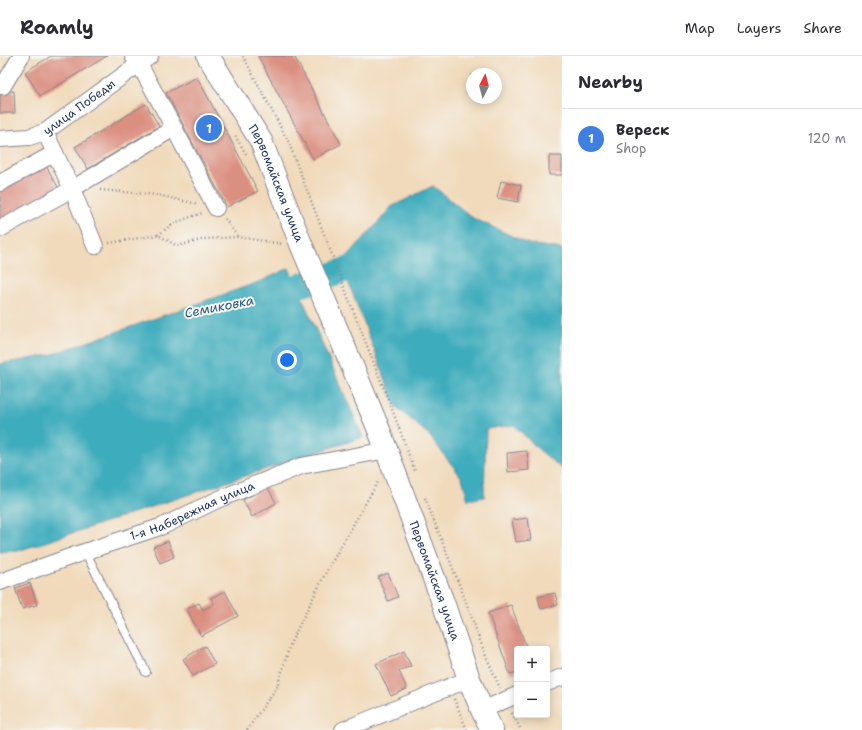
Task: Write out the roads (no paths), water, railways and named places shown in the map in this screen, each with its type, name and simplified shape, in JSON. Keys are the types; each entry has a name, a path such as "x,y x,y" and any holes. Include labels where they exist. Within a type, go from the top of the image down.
{"main road":[{"name":"Первомайская улица","path":"208,56 261,141 295,244 332,317 386,447 441,597 469,679 492,730"}],"street":[{"path":"0,86 3,86 21,56"},
{"path":"141,59 174,128 216,208"},
{"name":"улица Победы","path":"0,139 29,137 45,132 141,59"},
{"path":"0,229 72,189 174,128"},
{"path":"45,132 72,189 95,246"},
{"path":"0,183 55,153"},
{"name":"1-я Набережная улица","path":"0,582 163,526 217,500 301,466 386,447"},
{"path":"550,682 562,677"},
{"path":"343,730 469,679"},
{"path":"482,710 514,696"}],"lane":[{"path":"85,552 146,672"}],"water":[{"path":"433,186 473,218 529,244 562,249 562,469 536,447 514,425 486,429 484,497 468,500 462,478 428,434 396,407 341,263 391,207"},
{"path":"289,268 363,437 18,551 0,552 0,364 50,355 259,282"}],"waterway":[{"name":"Семиковка","path":"266,297 366,263 376,265"}],"place":[{"name":"Вереск","path":"209,128"}]}
